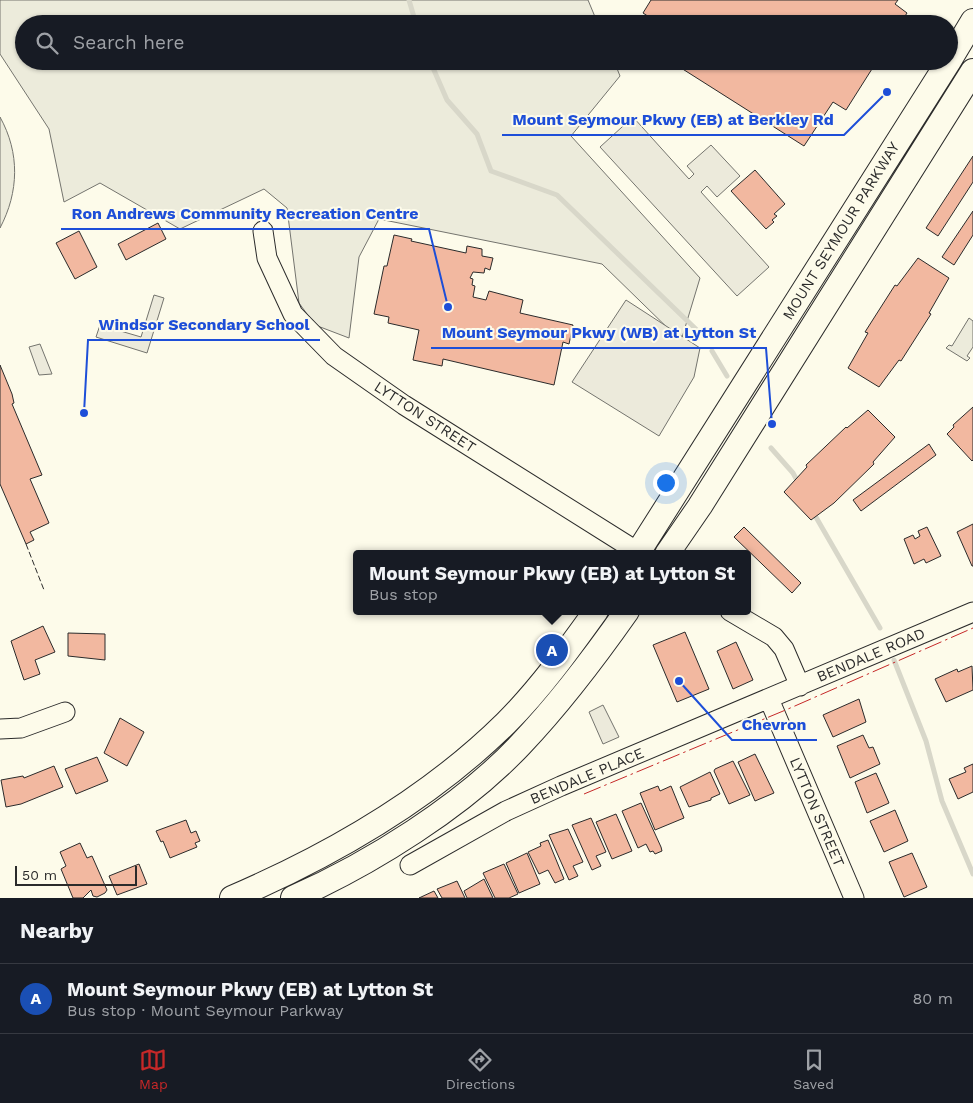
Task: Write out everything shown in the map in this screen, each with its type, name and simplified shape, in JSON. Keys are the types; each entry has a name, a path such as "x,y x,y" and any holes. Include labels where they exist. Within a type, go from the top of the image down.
{"main road":[{"name":"MOUNT SEYMOUR PARKWAY","path":"958,46 973,21"},
{"name":"MOUNT SEYMOUR PARKWAY","path":"641,550 943,70"},
{"name":"MOUNT SEYMOUR PARKWAY","path":"670,550 710,490 973,71"},
{"path":"232,898 292,872 355,838 436,783 505,724 545,680 593,615"},
{"path":"293,898 319,887 408,836 456,802 526,739 584,670 624,615"}],"street":[{"name":"LYTTON STREET","path":"263,231 267,258 293,314 334,356 412,410 634,550"},
{"name":"BENDALE ROAD","path":"769,699 973,612"},
{"path":"737,615 774,637 784,649 800,686"},
{"name":"LYTTON STREET","path":"769,699 854,898"},
{"name":"BENDALE PLACE","path":"410,864 506,811 545,793 769,699"},
{"path":"0,729 21,728 65,712"}],"shaded area":[{"path":"0,0 588,0 594,15 15,15 15,70 618,70 620,76 571,136 700,278 681,341 602,264 379,219 359,257 349,338 315,325 299,303 287,208 264,189 180,229 100,183 64,202 49,129 0,54"},
{"path":"0,117 11,144 15,172 11,201 0,228"},
{"path":"633,117 689,179 694,174 687,166 711,145 740,176 717,197 707,186 701,192 769,267 737,296 600,147"},
{"path":"154,295 164,298 147,353 96,337 100,325 141,337"},
{"path":"626,300 700,348 694,377 659,436 572,382"},
{"path":"969,318 973,321 973,347 967,356 970,358 967,361 946,348 949,345 952,346"},
{"path":"40,344 52,374 39,375 29,347"},
{"path":"603,705 619,737 603,744 589,712"}],"building":[{"path":"651,0 898,0 895,4 907,13 906,15 646,15 643,13"},
{"path":"684,70 871,70 846,110 833,102 804,146"},
{"path":"973,156 973,182 938,236 926,228"},
{"path":"755,170 785,204 774,214 777,216 772,220 774,222 766,229 731,191"},
{"path":"973,211 973,235 954,265 942,257"},
{"path":"158,223 166,239 126,260 118,244"},
{"path":"79,231 97,267 75,279 56,243"},
{"path":"394,235 412,239 411,241 466,253 467,246 482,249 482,256 493,258 490,270 485,268 484,273 473,272 470,278 473,279 472,285 475,286 473,297 486,300 489,291 523,300 520,313 573,325 569,344 563,342 554,385 443,359 442,366 413,360 419,330 388,323 389,317 374,314 384,266 387,266"},
{"path":"918,258 949,278 929,313 931,314 901,361 899,360 879,387 848,368 868,333 865,332 895,285 897,286"},
{"path":"0,365 12,394 14,403 12,404 42,475 30,479 49,523 30,532 34,540 26,544 0,484"},
{"path":"973,407 972,461 947,434 954,427 953,425"},
{"path":"868,410 895,437 873,462 874,464 834,503 811,520 784,492 807,467 806,465 846,427"},
{"path":"929,444 936,455 861,511 853,500"},
{"path":"973,524 973,566 972,566 957,532"},
{"path":"744,527 801,583 792,593 751,553 751,550 747,550 734,537"},
{"path":"927,527 941,556 926,563 924,559 914,564 904,539 913,535 915,539 920,536 918,531"},
{"path":"43,626 55,652 35,660 40,674 24,680 11,641"},
{"path":"685,632 709,689 677,702 653,645"},
{"path":"68,633 105,634 105,660 68,656"},
{"path":"736,642 753,680 733,689 717,651"},
{"path":"972,666 973,690 946,702 935,679 957,669 958,672"},
{"path":"859,699 866,722 833,737 823,715"},
{"path":"120,718 144,732 127,766 104,753"},
{"path":"863,735 869,748 873,747 880,764 850,778 837,746"},
{"path":"755,754 774,793 755,801 738,762"},
{"path":"97,757 108,781 76,794 65,769"},
{"path":"733,761 750,795 729,804 714,771"},
{"path":"973,764 973,792 958,799 949,779 966,772 964,768"},
{"path":"54,766 63,787 21,804 6,807 1,780 23,776 24,778"},
{"path":"710,772 720,794 711,798 711,800 689,807 680,787"},
{"path":"876,773 889,803 867,813 855,782"},
{"path":"658,786 660,791 671,786 684,818 655,830 640,793"},
{"path":"641,803 661,847 662,851 655,854 653,851 650,852 646,844 638,848 622,811"},
{"path":"895,810 908,841 884,852 870,821"},
{"path":"616,814 632,851 612,859 596,822"},
{"path":"591,818 606,852 596,856 601,866 592,870 572,825"},
{"path":"186,820 191,833 196,831 200,841 195,843 197,847 170,858 163,841 161,842 156,831"},
{"path":"568,829 583,862 573,866 578,876 569,880 549,835"},
{"path":"548,840 564,879 555,883 548,870 539,874 528,852 541,846 540,843"},
{"path":"80,843 87,858 92,856 107,890 97,897 93,896 91,890 83,898 73,898 61,869 66,866 60,852"},
{"path":"527,853 540,884 519,893 506,863"},
{"path":"912,853 927,887 904,897 889,862"},
{"path":"139,864 147,884 117,895 109,876"},
{"path":"504,864 518,894 509,898 495,898 483,873"},
{"path":"484,879 493,898 467,898 464,891"},
{"path":"457,881 465,898 442,898 437,889"},
{"path":"434,891 438,898 419,898"}],"waterway":[{"path":"409,0 413,15"},
{"path":"434,70 447,100 477,134 491,171 557,195 702,335"},
{"path":"712,351 727,376"},
{"path":"771,448 793,473 799,484"},
{"path":"813,512 880,628"},
{"path":"894,660 926,741 942,801 973,874"}],"fence":[{"path":"26,544 44,590"}],"power":[{"path":"584,794 788,709 973,628"}],"place":[{"name":"Mount Seymour Pkwy (EB) at Berkley Rd","path":"887,92"},
{"name":"Ron Andrews Community Recreation Centre","path":"448,307"},
{"name":"Windsor Secondary School","path":"84,413"},
{"name":"Mount Seymour Pkwy (WB) at Lytton St","path":"772,424"},
{"name":"Mount Seymour Pkwy (EB) at Lytton St","path":"552,650"},
{"name":"Chevron","path":"679,681"}]}
